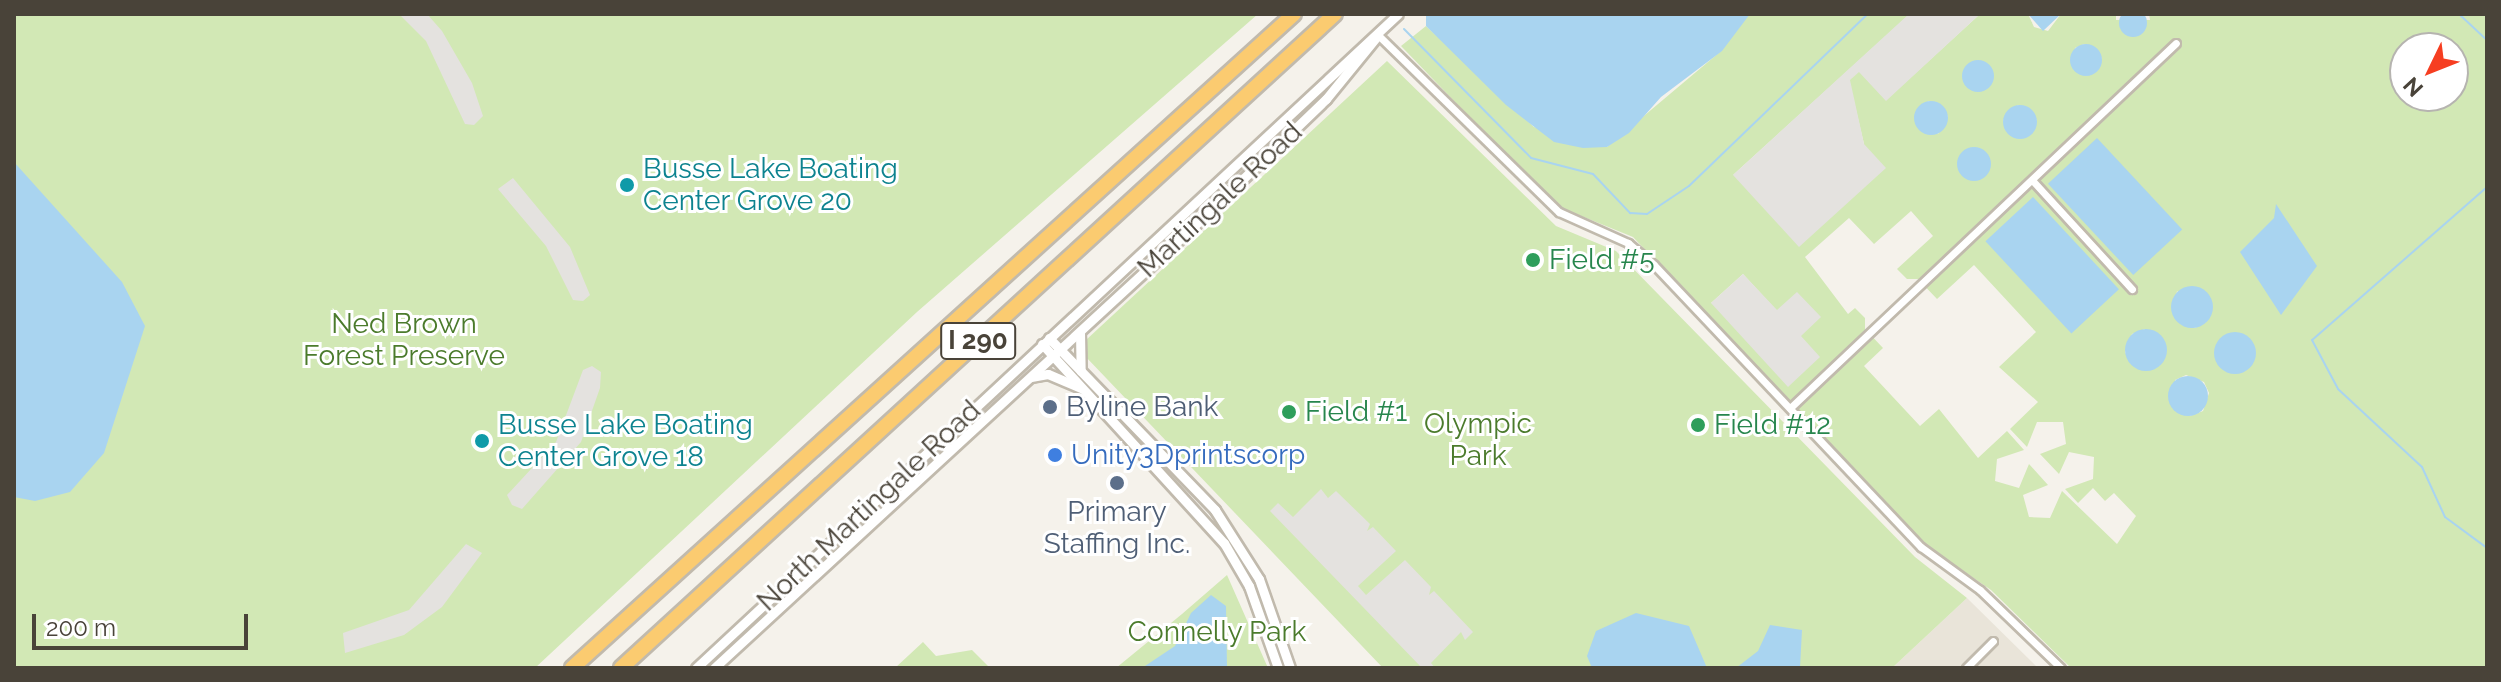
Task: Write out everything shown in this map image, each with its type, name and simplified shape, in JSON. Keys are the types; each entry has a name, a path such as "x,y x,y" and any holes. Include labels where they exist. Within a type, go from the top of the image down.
{"highway":[{"name":"I 290","path":"572,668 1294,14"},
{"name":"I 290","path":"621,668 1335,14"}],"street":[{"name":"Martingale Road","path":"1045,341 1398,14"},
{"name":"Martingale Road","path":"1055,352 1299,126 1369,54 1378,35"},
{"path":"1378,35 1559,212 1628,243 1654,265 1921,547 1980,590 2061,668"},
{"path":"1790,408 2176,43"},
{"path":"2032,180 2132,289"},
{"path":"1081,329 1075,350 1082,374"},
{"path":"1045,341 1224,543 1249,586 1278,668"},
{"name":"North Martingale Road","path":"696,668 1045,341"},
{"path":"1055,352 1082,374 1200,491 1259,579 1290,668"},
{"name":"North Martingale Road","path":"714,668 1055,352"},
{"path":"1027,378 1048,374 1087,391"},
{"path":"1966,668 1993,641"}],"shaded area":[{"path":"399,14 427,14 442,31 472,83 483,116 474,125 465,124 426,41"},
{"path":"1909,14 1980,14 1886,101 1859,72 1850,80 1864,144 1886,168 1799,247 1733,175"},
{"path":"513,178 570,247 590,295 583,301 573,300 546,246 498,189"},
{"path":"1743,274 1777,310 1797,292 1821,317 1801,336 1820,357 1788,387 1711,303"},
{"path":"592,366 601,372 600,388 581,442 522,509 512,505 507,495 556,442 583,370"},
{"path":"1321,489 1328,498 1336,491 1370,524 1367,531 1373,527 1396,551 1358,586 1366,595 1405,560 1431,587 1429,595 1434,591 1473,632 1465,640 1461,632 1431,663 1435,668 1422,668 1270,511 1278,503 1293,517"},
{"path":"466,544 482,553 442,607 404,635 345,653 343,633 409,610"},
{"path":"1967,598 2038,668 1892,668"}],"green space":[{"name":"Ned Brown Forest Preserve","path":"14,14 1258,14 917,312 535,668 14,668"},
{"path":"1910,14 1733,175 1864,144 1849,80 1859,71 1886,100 1980,14 2028,14 2034,27 2048,31 2061,14 2116,14 2116,20 2150,20 2149,14 2487,14 2487,668 2071,668 1991,590 1924,544 1633,237 1564,209 1541,191 1401,46 1426,26 1534,127 1607,147 1721,51 1745,16","holes":["2084,44 2102,58 2087,76 2073,69 2075,48","1929,101 1948,116 1938,134 1920,106","2018,105 2037,120 2006,131 2003,120","1911,211 1933,236 1897,269 1907,279 1918,279 1937,299 1974,265 2036,332 1999,367 2038,402 2010,429 2027,447 2037,422 2063,422 2066,444 2040,454 2059,474 2069,452 2094,457 2093,479 2065,489 2078,503 2093,488 2105,501 2114,493 2136,516 2117,544 2062,491 2050,518 2029,517 2023,495 2048,485 2029,464 2019,488 1995,481 1997,459 2024,450 2007,431 1978,458 1939,409 1920,426 1864,366 1883,348 1865,329 1865,318 1855,308 1848,314 1805,257 1849,218 1874,244","1743,274 1777,311 1711,303","2177,291 2206,322 2195,328 2173,315","2145,329 2160,365 2149,370 2131,364 2125,352 2132,334","2186,375 2204,382 2209,393 2203,411 2190,416 2175,380"]},
{"name":"Olympic Park","path":"1387,61 1556,226 1616,251 1915,557 1967,598 1892,668 1383,668 1085,356 1086,340"},
{"name":"Connelly Park","path":"1227,575 1268,668 1116,668 1182,614"},
{"path":"923,642 936,656 972,650 990,668 895,668"}],"water":[{"path":"2133,9 2143,13 2147,23 2143,33 2133,37 2123,33 2119,23 2123,13"},
{"path":"1426,14 1750,14 1722,51 1661,97 1629,133 1607,147 1583,148 1554,142 1506,105 1426,26"},
{"path":"2028,14 2061,14 2043,31"},
{"path":"2086,44 2097,49 2102,60 2097,71 2086,76 2075,71 2070,60 2075,49"},
{"path":"1978,60 1989,65 1994,76 1989,87 1978,92 1967,87 1962,76 1967,65"},
{"path":"1931,101 1943,106 1948,118 1943,130 1931,135 1919,130 1914,118 1919,106"},
{"path":"2020,105 2032,110 2037,122 2032,134 2020,139 2008,134 2003,122 2008,110"},
{"path":"2097,138 2182,229 2133,275 2048,184"},
{"path":"1974,147 1986,152 1991,164 1986,176 1974,181 1962,176 1957,164 1962,152"},
{"path":"14,162 122,282 145,326 104,453 70,492 35,501 14,497"},
{"path":"2033,197 2119,289 2071,333 1985,241"},
{"path":"2276,204 2317,266 2281,315 2240,252 2274,218"},
{"path":"2192,286 2207,292 2213,307 2207,322 2192,328 2177,322 2171,307 2177,292"},
{"path":"2146,329 2161,335 2167,350 2161,365 2146,371 2131,365 2125,350 2131,335"},
{"path":"2235,332 2250,338 2256,353 2250,368 2235,374 2220,368 2214,353 2220,338"},
{"path":"2188,376 2202,382 2208,396 2202,410 2188,416 2174,410 2168,396 2174,382"},
{"path":"1211,595 1226,606 1227,668 1142,668 1175,646 1191,613"},
{"path":"1636,613 1689,626 1707,668 1592,668 1587,656 1596,631"},
{"path":"1770,625 1802,630 1800,668 1736,668 1758,651"}],"waterway":[{"path":"1404,29 1531,158 1593,174 1630,213 1647,214 1689,186 1868,14"},
{"path":"2459,14 2487,40"},
{"path":"2487,187 2312,340 2338,389 2422,467 2445,517 2487,548"}],"place":[{"name":"Busse Lake Boating Center Grove 20","path":"627,185"},
{"name":"Field #5","path":"1533,260"},
{"name":"Byline Bank","path":"1050,407"},
{"name":"Field #1","path":"1289,412"},
{"name":"Field #12","path":"1698,425"},
{"name":"Busse Lake Boating Center Grove 18","path":"482,441"},
{"name":"Unity3Dprintscorp","path":"1055,455"},
{"name":"Primary Staffing Inc.","path":"1117,483"}]}
